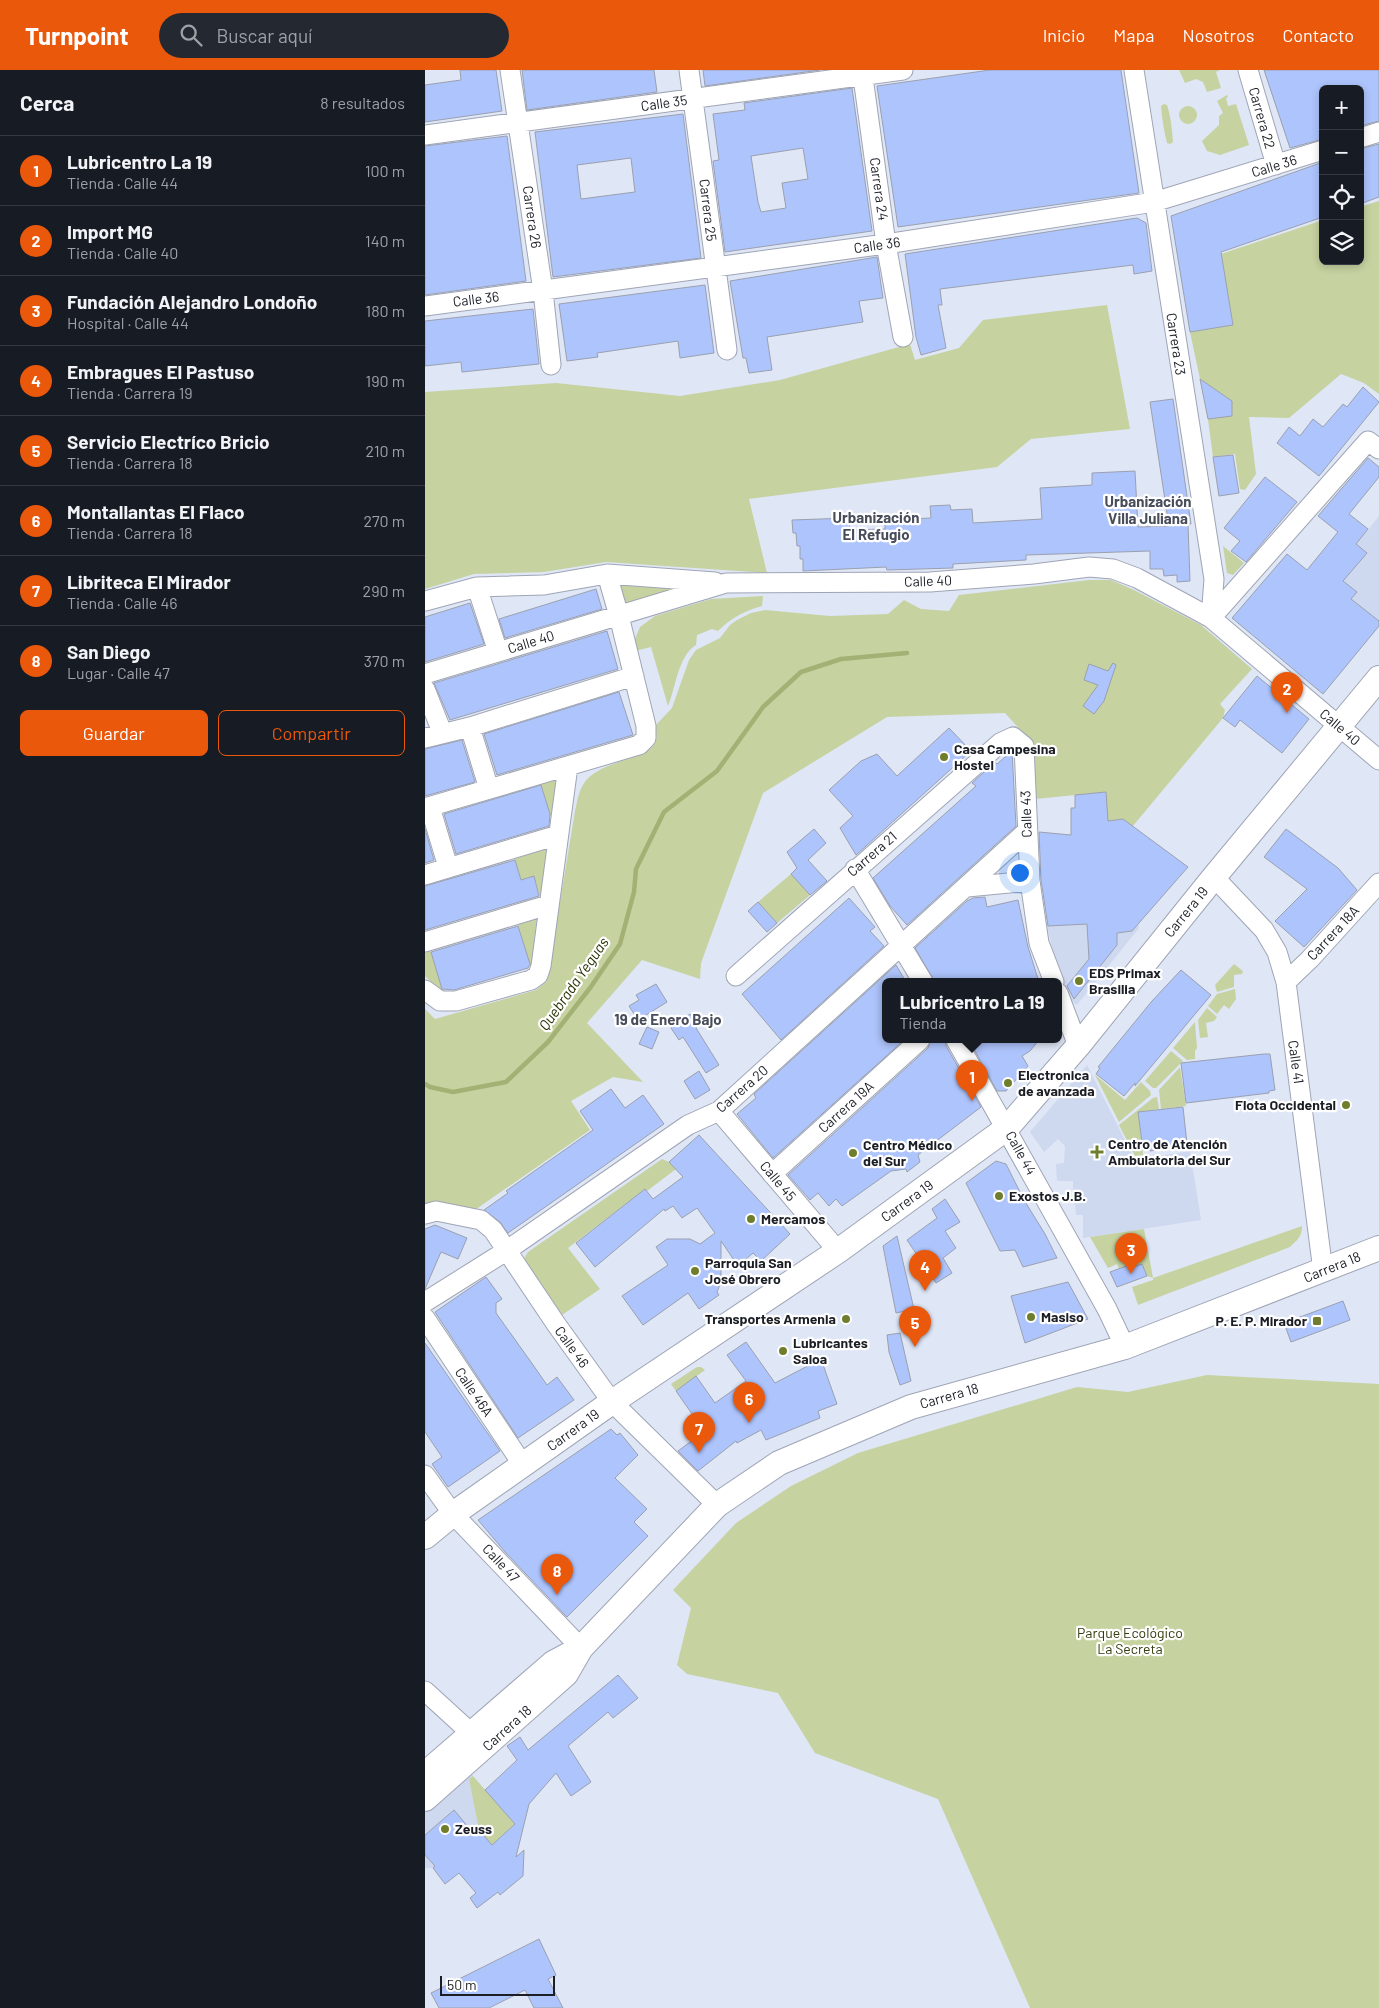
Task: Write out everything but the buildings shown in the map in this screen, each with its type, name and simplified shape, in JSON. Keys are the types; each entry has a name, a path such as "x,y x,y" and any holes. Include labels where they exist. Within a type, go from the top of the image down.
{"main road":[{"name":"Carrera 19","path":"425,1538 453,1514 612,1402 838,1251 1007,1128 1079,1046 1214,877 1379,678"},
{"name":"Carrera 18","path":"425,1799 566,1674 581,1648 717,1505 779,1464 911,1407 1125,1347 1379,1248"},
{"name":"Carrera 18","path":"425,1774 553,1663 581,1648"}],"street":[{"name":"Carrera 26","path":"510,70 543,291 551,365"},
{"name":"Carrera 25","path":"689,70 727,350"},
{"name":"Calle 35","path":"425,135 693,99 863,72 903,70"},
{"name":"Carrera 23","path":"1134,70 1214,579 1211,618"},
{"name":"Carrera 22","path":"1248,70 1275,166"},
{"name":"Carrera 24","path":"863,72 886,244 903,337"},
{"path":"1364,137 1379,132"},
{"name":"Calle 36","path":"425,306 886,244 1154,202 1319,151"},
{"path":"1211,618 1374,445"},
{"name":"Calle 40","path":"425,674 726,583 930,582 1034,574 1089,567 1113,569 1137,578 1211,618 1379,760"},
{"path":"425,601 477,587 544,584 607,574 726,583"},
{"path":"448,868 427,807 639,745 646,738 646,726 607,574"},
{"path":"477,587 498,652"},
{"path":"425,689 433,735 470,727 634,676"},
{"path":"470,727 489,789"},
{"name":"Calle 43","path":"1013,738 1024,746 1029,881 1039,943 1052,978"},
{"name":"Carrera 21","path":"736,976 999,743 1013,738"},
{"path":"425,990 440,1001 456,1001 531,980 538,975 541,966 568,766"},
{"name":"Carrera 20","path":"425,1302 506,1251 688,1125 719,1111 1026,832"},
{"path":"425,875 558,834"},
{"path":"855,870 921,978"},
{"name":"Calle 41","path":"1214,877 1264,930 1277,952 1286,982 1323,1271"},
{"path":"967,887 1029,881"},
{"name":"Carrera 18A","path":"1286,982 1310,959 1379,883"},
{"path":"425,942 548,905"},
{"path":"1062,1003 1079,1046"},
{"name":"Carrera 19A","path":"772,1174 917,1043"},
{"name":"Calle 44","path":"958,1043 1107,1309 1125,1347"},
{"name":"Calle 45","path":"719,1111 838,1251"},
{"name":"Calle 46","path":"425,1214 436,1211 481,1220 493,1230 556,1324 612,1402 717,1505"},
{"name":"Calle 46A","path":"425,1318 523,1465"},
{"name":"Calle 47","path":"425,1475 453,1514 581,1648"},
{"path":"425,1691 471,1733"}],"shaded area":[{"path":"1379,516 1379,621 1351,599 1357,592 1333,573"},
{"path":"1124,922 1138,924 1139,928 1077,1005 1069,999 1065,1003 1062,978 1059,978 1047,926"},
{"name":"Centro de Atención Ambulatoria del Sur","path":"1087,1065 1135,1160 1190,1151 1201,1220 1083,1238 1083,1215 1076,1215 1075,1204 1073,1203 1073,1181 1057,1181 1056,1164 1064,1163 1065,1146 1058,1139 1044,1152 1030,1132"},
{"path":"470,1772 473,1776 469,1779 479,1830 433,1868 425,1868 425,1812"}],"green space":[{"path":"1179,70 1220,70 1216,72 1221,88 1207,92 1203,82 1196,79 1185,83"},
{"path":"1227,95 1228,106 1236,104 1249,145 1220,155 1207,151 1202,141 1219,125 1219,116 1223,113 1217,101"},
{"path":"1167,105 1171,124 1173,142 1170,144 1167,143 1163,120 1161,106"},
{"path":"1188,106 1194,109 1197,115 1194,121 1188,124 1182,121 1179,115 1182,109"},
{"path":"1379,201 1379,394 1364,383 1341,374 1289,418 1249,417 1256,474 1245,490 1240,489 1235,454 1213,457 1208,419 1232,416 1232,401 1200,379 1190,332 1233,325 1221,254 1319,221 1319,265 1364,265 1364,206"},
{"path":"1107,305 1130,429 1031,439 997,467 749,499 767,573 606,562 544,572 474,574 425,589 425,392 556,383 680,396 780,380 910,344 915,360 959,348 983,320"},
{"path":"1223,546 1244,563 1233,575 1227,573"},
{"path":"1089,580 1111,580 1201,625 1252,669 1220,704 1225,710 1223,718 1132,827 1123,819 1107,821 1105,792 1035,799 1033,744 1005,713 887,717 763,793 701,963 700,979 642,960 587,1023 643,1082 613,1077 571,1101 590,1130 469,1214 425,1207 425,1009 435,1019 536,990 547,981 575,811 581,788 589,777 598,771 640,755 654,745 656,738 655,726 672,708 689,660 696,650 720,638 730,625 737,620 751,613 765,610 830,616 888,614 904,600 921,609 949,611 959,595"},
{"path":"620,581 673,588 674,592 622,604 616,585"},
{"path":"763,596 762,606 738,616 718,631 712,629 697,635 696,645 685,656 681,664 668,706 651,647 635,651 634,641 640,627 655,616 711,599"},
{"path":"556,777 561,782 554,827 540,781"},
{"path":"547,846 549,848 540,897 534,876 521,880 514,857"},
{"path":"791,874 810,895 777,923 758,902"},
{"path":"537,917 531,968 518,925 519,922"},
{"path":"425,951 431,952 444,995 425,976"},
{"path":"1234,964 1243,971 1242,974 1234,975 1234,987 1217,992 1215,985"},
{"path":"1235,989 1236,999 1229,1009 1224,1005 1217,1014 1208,1006 1217,994"},
{"path":"1207,1008 1217,1017 1214,1021 1206,1023 1208,1037 1200,1038 1198,1020"},
{"path":"1195,1022 1197,1048 1195,1059 1187,1060 1173,1048"},
{"path":"1171,1051 1183,1061 1156,1088 1153,1088 1145,1081"},
{"path":"1180,1067 1186,1106 1161,1109 1159,1090"},
{"path":"1095,1075 1125,1100 1141,1082 1150,1091 1151,1095 1119,1122"},
{"path":"1157,1097 1159,1109 1138,1112 1143,1155 1135,1156 1119,1125 1153,1098"},
{"path":"662,1159 669,1162 676,1169 647,1191 645,1189 568,1248 600,1289 562,1315 523,1260 528,1252"},
{"path":"1302,1226 1300,1236 1290,1247 1138,1305 1132,1287 1153,1280 1153,1278"},
{"path":"1144,1229 1153,1278 1147,1276 1142,1264 1133,1267 1132,1264 1119,1269 1117,1264 1108,1268 1090,1237"},
{"path":"697,1367 705,1370 676,1391 671,1384"},
{"name":"Parque Ecológico La Secreta","path":"1207,1375 1379,1384 1379,2008 1030,2008 938,1799 815,1753 778,1693 687,1674 677,1665 691,1608 673,1590 736,1523 791,1486 858,1453 1077,1387 1128,1392"},
{"path":"473,1776 515,1824 500,1837 506,1845 498,1852 479,1830 469,1779"}],"waterway":[{"name":"Quebrada Yeguas","path":"425,1084 430,1087 453,1092 506,1082 548,1042 590,988 620,944 634,892 636,869 664,812 717,771 763,707 801,672 841,659 907,653"}],"place":[{"name":"Import MG","path":"1287,713"},
{"name":"Casa Campesina Hostel","path":"944,757"},
{"name":"EDS Primax Brasilia","path":"1079,981"},
{"name":"Electronica de avanzada","path":"1008,1083"},
{"name":"Lubricentro La 19","path":"972,1101"},
{"name":"Flota Occidental","path":"1346,1105"},
{"name":"Centro de Atención Ambulatoria del Sur","path":"1097,1152"},
{"name":"Centro Médico del Sur","path":"853,1153"},
{"name":"Exostos J.B.","path":"999,1196"},
{"name":"Mercamos","path":"751,1219"},
{"name":"Parroquia San José Obrero","path":"695,1271"},
{"name":"Fundación Alejandro Londoño","path":"1131,1274"},
{"name":"Embragues El Pastuso","path":"925,1291"},
{"name":"Masiso","path":"1031,1317"},
{"name":"Transportes Armenia","path":"846,1319"},
{"name":"P. E. P. Mirador","path":"1317,1321"},
{"name":"Servicio Electríco Bricio","path":"915,1347"},
{"name":"Lubricantes Saloa","path":"783,1351"},
{"name":"Montallantas El Flaco","path":"749,1423"},
{"name":"Libriteca El Mirador","path":"699,1453"},
{"name":"San Diego","path":"557,1595"},
{"name":"Zeuss","path":"445,1829"}],"district":[{"name":"Urbanización Villa Juliana","path":"1148,510"},
{"name":"Urbanización El Refugio","path":"876,526"},
{"name":"19 de Enero Bajo","path":"668,1020"}]}
